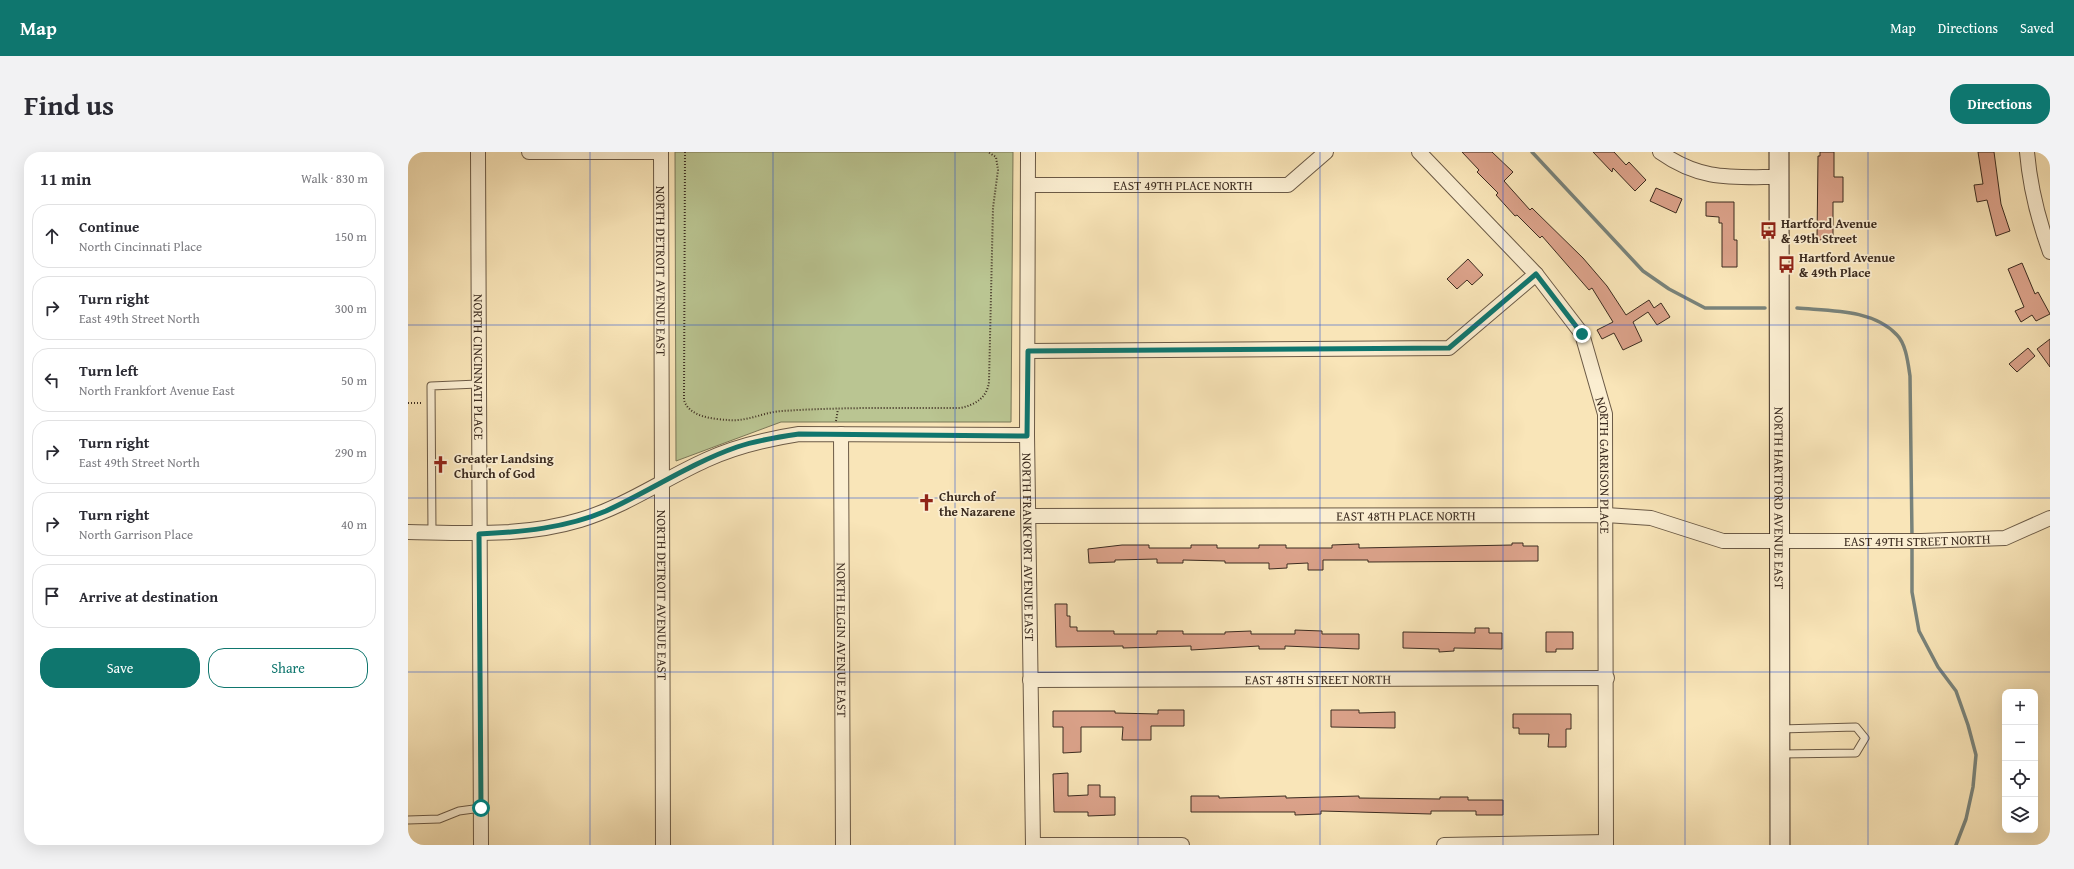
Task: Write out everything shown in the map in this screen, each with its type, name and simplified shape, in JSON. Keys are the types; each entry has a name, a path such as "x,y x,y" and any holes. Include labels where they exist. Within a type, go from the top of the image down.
{"street":[{"name":"NORTH CINCINNATI PLACE","path":"478,152 481,845"},
{"path":"529,152 660,152"},
{"name":"NORTH DETROIT AVENUE EAST","path":"660,152 663,845"},
{"name":"NORTH FRANKFORT AVENUE EAST","path":"1028,152 1027,436 1033,845"},
{"name":"EAST 49TH PLACE NORTH","path":"1028,185 1288,185 1326,152"},
{"name":"NORTH GARRISON PLACE","path":"1419,152 1536,274 1582,334 1605,414 1606,843"},
{"path":"1660,152 1675,163 1711,176 1779,177"},
{"name":"NORTH HARTFORD AVENUE EAST","path":"1779,152 1780,845"},
{"path":"2027,152 2029,178 2038,217 2050,252"},
{"path":"1028,351 1449,348 1536,274"},
{"path":"408,532 479,534 528,531 580,520 606,511 706,459 737,447 764,440 799,434 1027,436"},
{"name":"NORTH ELGIN AVENUE EAST","path":"841,434 843,845"},
{"name":"EAST 48TH PLACE NORTH","path":"1028,516 1606,515 1651,518 1723,541 1780,541"},
{"name":"EAST 49TH STREET NORTH","path":"1780,541 1921,541 2005,538 2050,518"},
{"name":"EAST 48TH STREET NORTH","path":"1030,680 1606,678"},
{"path":"1444,845 1606,843"},
{"path":"1033,845 1182,845"}],"lane":[{"path":"432,533 431,386 478,384"},
{"path":"1780,729 1856,727 1865,738 1856,753 1780,754"},
{"path":"408,820 440,819 459,810 481,808"}],"path":[{"path":"685,152 684,400 688,408 694,413 730,420 746,419 782,411 960,408 971,405 981,399 986,393 989,382 993,201 998,170 996,157 988,152"},
{"path":"408,403 431,403"}],"green space":[{"path":"675,152 1013,152 1011,422 781,422 676,461"}],"building":[{"path":"1462,152 1492,152 1513,172 1504,181 1530,210 1532,208 1583,258 1607,286 1626,315 1649,300 1654,308 1661,303 1670,317 1657,325 1648,312 1633,322 1642,341 1623,350 1614,333 1602,339 1597,330 1613,322 1592,288 1589,290 1542,236 1540,238 1517,215 1515,216 1496,195 1498,193 1477,172 1479,170"},
{"path":"1593,152 1614,152 1626,165 1629,162 1646,180 1635,191 1613,168 1612,172"},
{"path":"1820,152 1834,152 1834,177 1843,177 1843,202 1833,202 1833,239 1817,240 1818,156 1820,156"},
{"path":"1978,152 1994,152 2001,204 2010,231 1996,236 1987,200 1977,202 1974,185 1983,184"},
{"path":"1656,188 1682,199 1676,213 1650,201"},
{"path":"1706,202 1734,202 1734,240 1737,240 1737,267 1722,267 1722,223 1719,223 1719,217 1706,216"},
{"path":"1468,259 1483,275 1472,285 1467,280 1457,289 1447,279"},
{"path":"2022,263 2035,294 2038,292 2050,314 2036,321 2032,315 2021,322 2015,311 2024,307 2008,269"},
{"path":"2050,339 2050,367 2037,349"},
{"path":"2028,348 2035,356 2017,372 2009,364"},
{"path":"1512,543 1523,543 1523,546 1538,546 1538,561 1368,562 1368,560 1323,560 1323,570 1308,570 1308,563 1287,564 1287,568 1269,569 1269,563 1225,563 1225,561 1183,560 1183,563 1157,563 1157,559 1115,560 1115,562 1089,563 1088,549 1122,545 1149,545 1149,548 1191,548 1191,545 1217,545 1217,548 1259,548 1259,545 1286,545 1286,548 1332,548 1332,545 1359,544 1359,548 1512,545"},
{"path":"1055,604 1067,604 1067,616 1070,616 1070,627 1077,627 1077,631 1114,631 1114,634 1157,634 1157,631 1183,631 1183,634 1225,634 1225,632 1251,631 1251,634 1295,634 1295,630 1322,631 1322,634 1359,634 1359,649 1285,646 1285,649 1259,649 1259,646 1191,650 1191,646 1123,648 1123,646 1056,647"},
{"path":"1475,628 1489,628 1489,633 1502,633 1502,649 1454,648 1454,651 1439,652 1439,649 1403,648 1403,632 1475,633"},
{"path":"1546,632 1573,632 1573,649 1556,649 1556,652 1546,652"},
{"path":"1158,710 1184,710 1184,726 1151,726 1151,740 1122,740 1123,727 1081,727 1081,752 1063,753 1063,727 1053,727 1053,711 1115,711 1115,713 1158,714"},
{"path":"1331,710 1359,710 1359,713 1395,712 1395,728 1331,727"},
{"path":"1513,714 1571,714 1571,729 1566,729 1566,747 1548,747 1549,734 1519,734 1519,728 1513,728"},
{"path":"1068,773 1068,796 1088,795 1088,785 1100,785 1100,797 1115,797 1115,815 1088,816 1088,812 1054,812 1053,774"},
{"path":"1191,796 1219,796 1219,798 1286,796 1286,798 1359,796 1359,798 1440,799 1440,797 1468,797 1468,800 1503,800 1503,815 1476,815 1476,811 1431,811 1431,814 1321,811 1321,814 1295,815 1295,812 1191,812"}],"waterway":[{"path":"1532,152 1643,271 1669,289 1705,308 1765,308"},
{"path":"1797,308 1837,311 1864,316 1887,326 1903,343 1910,376 1912,537"},
{"path":"1912,543 1912,592 1919,631 1938,667 1956,691 1968,725 1976,755 1973,787 1966,819 1956,845"}],"place":[{"name":"Hartford Avenue & 49th Street","path":"1768,230"},
{"name":"Hartford Avenue & 49th Place","path":"1786,264"},
{"name":"Greater Landsing Church of God","path":"441,465"},
{"name":"Church of the Nazarene","path":"926,503"}],"route":[{"path":"481,808 479,534 528,531 554,527 580,520 606,511 706,459 737,447 764,440 799,434 1027,436 1028,351 1449,348 1536,274 1582,334"}]}
